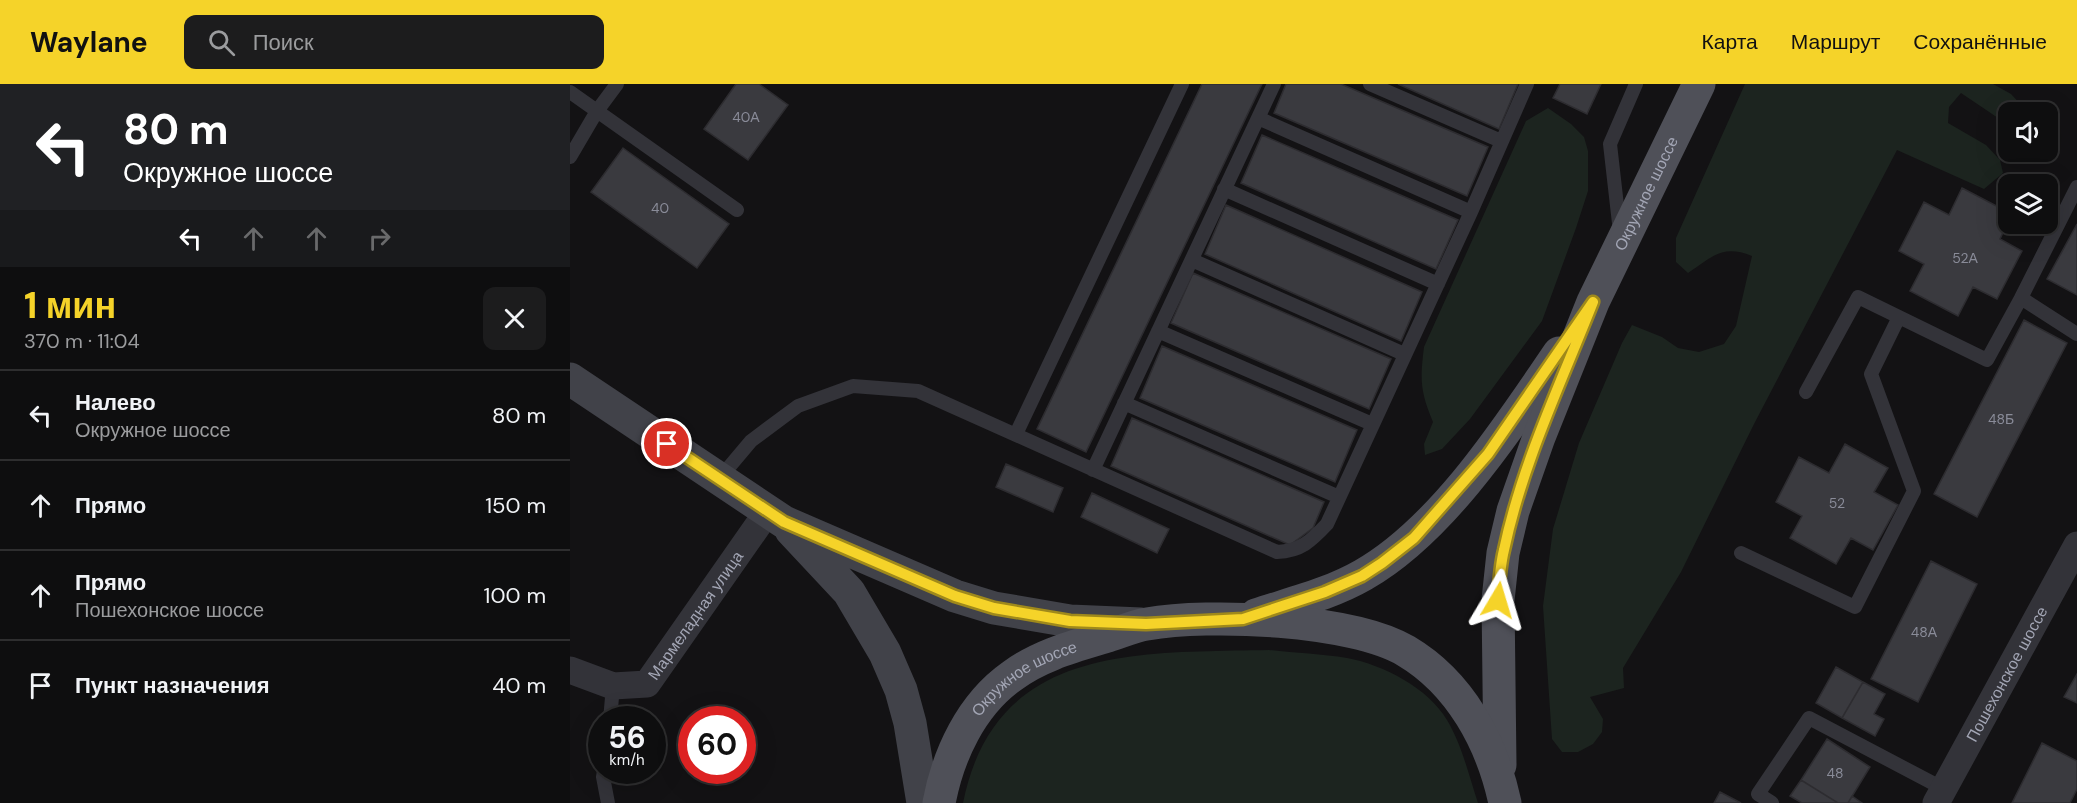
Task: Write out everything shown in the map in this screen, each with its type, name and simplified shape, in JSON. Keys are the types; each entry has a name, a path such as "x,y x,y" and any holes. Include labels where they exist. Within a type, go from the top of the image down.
{"main road":[{"name":"Окружное шоссе","path":"1503,794 1497,628 1503,553 1513,511 1539,437 1593,302 1699,84"},
{"name":"Окружное шоссе","path":"1243,619 1325,592 1362,576 1414,538 1488,454 1593,302"},
{"name":"Окружное шоссе","path":"939,803 952,756 970,720 993,691 1011,676 1049,655 1146,624 1243,619 1376,637 1405,650 1444,680 1470,713 1487,748 1503,794"}],"street":[{"path":"570,379 776,517 955,596 994,608 1070,621 1146,624"},
{"path":"776,517 849,592 885,653 901,690 910,723 923,803"},
{"name":"Мармеладная улица","path":"570,670 613,686 647,684 776,517"},
{"name":"Пошехонское шоссе","path":"1940,796 2077,545"}],"lane":[{"path":"570,157 597,111 617,84"},
{"path":"1016,434 1182,84"},
{"path":"1093,470 1274,84"},
{"path":"1370,84 1501,141"},
{"path":"719,479 751,441 798,406 853,386 918,391 1277,552 1291,552 1310,542 1327,524 1471,212 1527,84"},
{"path":"1621,242 1610,144 1636,84"},
{"path":"570,92 737,210"},
{"path":"1258,118 1471,212"},
{"path":"1806,392 1858,297 1988,360 2077,187"},
{"path":"1224,189 1438,284"},
{"path":"1192,260 1404,354"},
{"path":"2021,298 2077,334"},
{"path":"1741,553 1855,607 1914,491 1871,374 1899,317"},
{"path":"1158,331 1372,424"},
{"path":"1124,403 1340,497"},
{"path":"611,706 613,686"},
{"path":"1772,803 1758,794 1809,718 1940,796"},
{"path":"606,784 608,803"}],"shaded area":[{"path":"1745,84 1993,84 2011,94 2018,102 1998,102 1998,118 1961,93 1949,107 1948,123 1986,145 1998,158 1998,162 2000,162 2003,173 1998,174 1998,177 1984,189 1897,150 1754,424 1681,572 1623,668 1624,688 1590,697 1603,719 1602,732 1593,744 1578,752 1562,752 1552,739 1543,606 1553,529 1579,443 1632,325 1662,337 1678,348 1699,352 1724,344 1736,326 1752,256 1733,251 1725,252 1711,257 1688,273 1676,262 1676,238"},
{"path":"1548,108 1571,124 1584,137 1588,151 1588,191 1576,228 1542,321 1470,419 1442,449 1425,455 1424,444 1433,422 1422,385 1424,347 1526,121"},
{"path":"1269,650 1361,661 1390,672 1417,688 1439,708 1447,720 1461,750 1478,803 963,803 980,751 1006,712 1040,685 1079,668 1123,658 1171,653"}],"building":[{"path":"736,84 759,84 788,105 748,160 704,129"},
{"path":"1202,84 1262,84 1086,452 1037,429"},
{"path":"1286,84 1341,84 1488,147 1467,196 1274,113"},
{"path":"1398,84 1518,84 1499,129"},
{"path":"1560,84 1601,84 1587,114 1553,98"},
{"path":"1262,135 1458,220 1436,269 1241,183"},
{"path":"623,148 729,224 697,268 591,192"},
{"path":"1962,188 1998,207 1998,234 2002,234 2000,239 2022,251 1997,299 1973,287 1958,316 1910,291 1924,264 1899,251 1924,202 1949,215"},
{"path":"1226,205 1422,292 1401,341 1205,254"},
{"path":"2077,224 2077,295 2047,279"},
{"path":"1193,273 1391,359 1369,409 1171,323"},
{"path":"2024,320 2067,343 1977,517 1934,494"},
{"path":"1162,346 1357,430 1335,482 1140,398"},
{"path":"1132,418 1324,502 1313,528 1290,545 1111,466"},
{"path":"1845,444 1888,468 1874,492 1898,505 1873,550 1851,538 1836,564 1790,538 1802,516 1776,502 1799,457 1829,473"},
{"path":"1006,464 1063,488 1053,512 996,487"},
{"path":"1092,493 1169,529 1157,553 1081,517"},
{"path":"1931,561 1977,584 1918,702 1871,679"},
{"path":"1836,667 1863,682 1842,718 1816,703"},
{"path":"2077,674 2077,703 2064,697"},
{"path":"1863,682 1885,694 1874,714 1884,719 1875,736 1842,718"},
{"path":"1827,739 1870,767 1848,803 1838,803 1801,780"},
{"path":"2042,743 2077,761 2077,789 2070,803 2012,803"},
{"path":"1801,780 1838,803 1802,803 1790,796"},
{"path":"1720,792 1741,803 1714,803"},
{"path":"1852,796 1862,803 1848,803"}],"route":[{"path":"667,444 784,522 955,596 994,608 1070,621 1146,624 1243,619 1325,592 1362,576 1414,538 1488,454 1593,302 1539,437 1513,511 1503,553 1498,600"}]}
